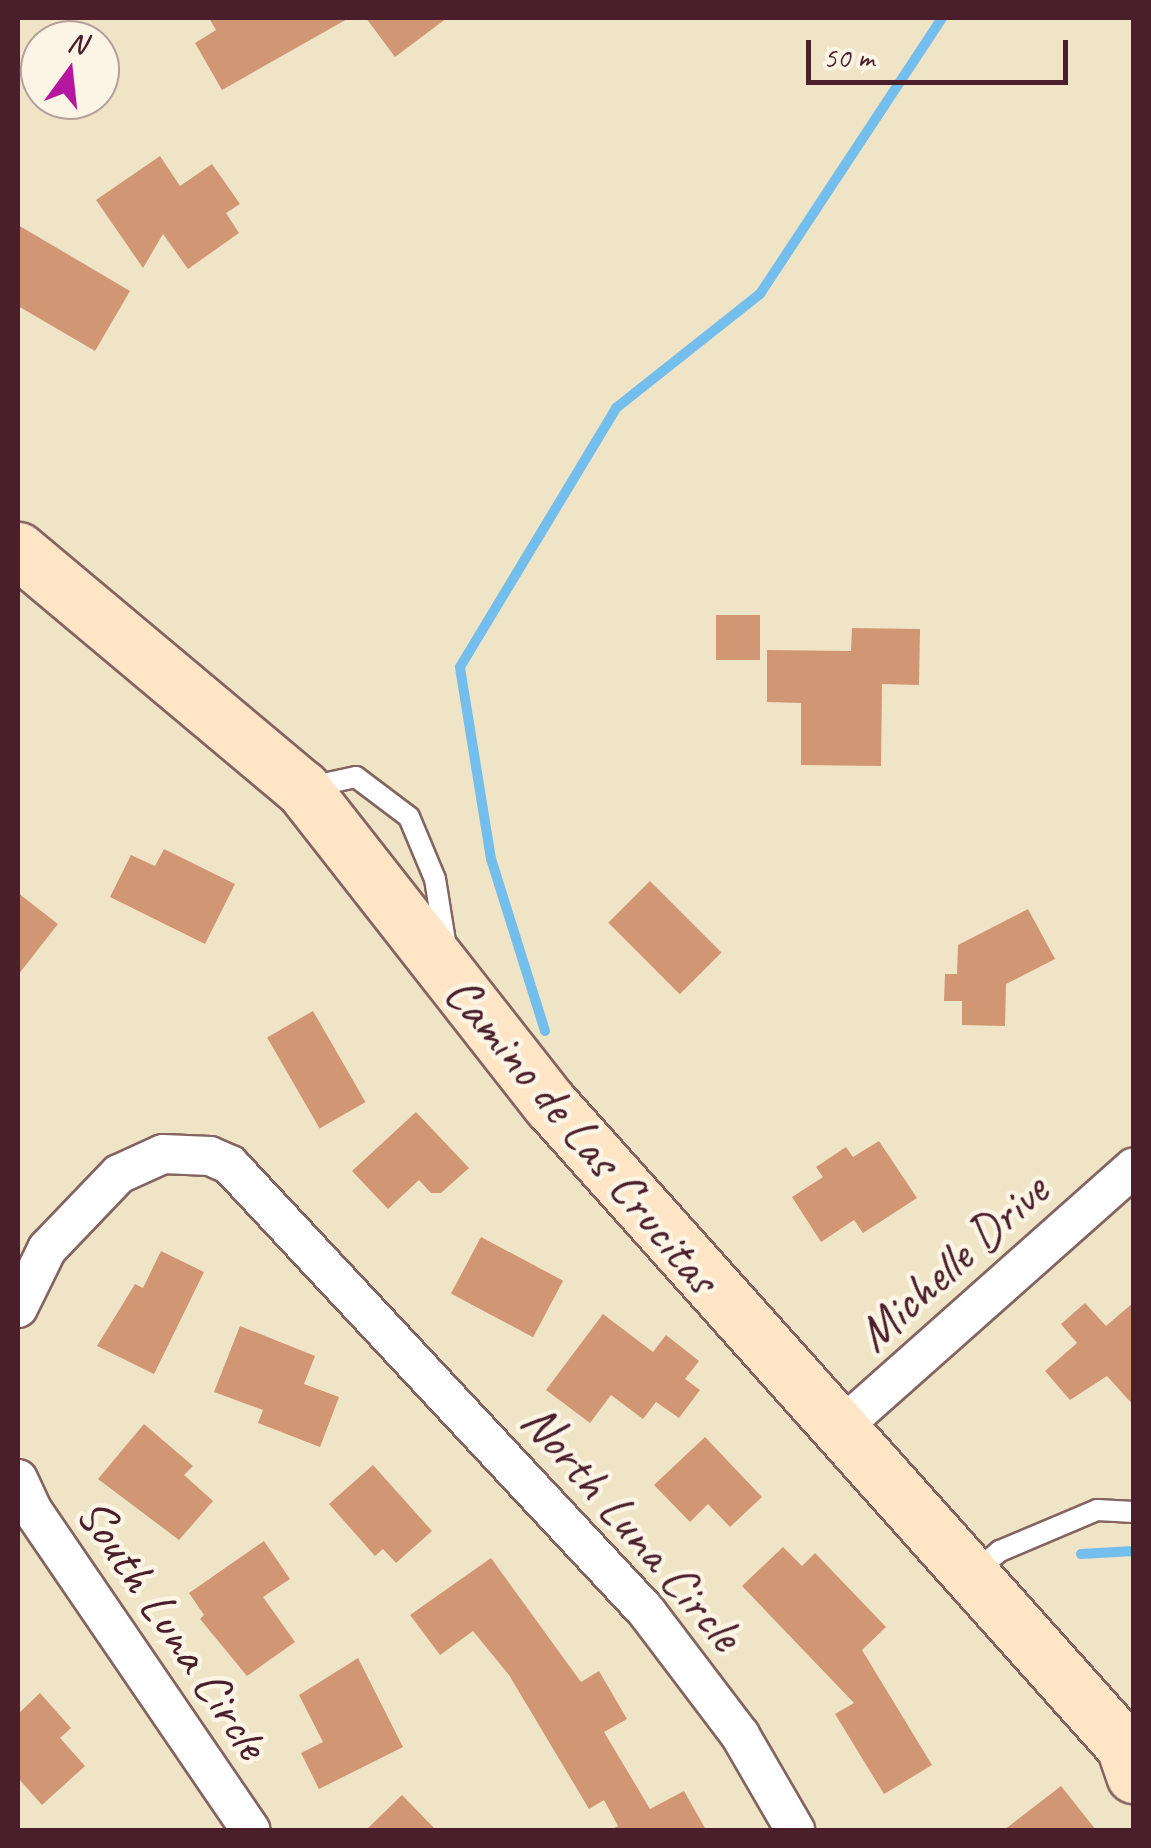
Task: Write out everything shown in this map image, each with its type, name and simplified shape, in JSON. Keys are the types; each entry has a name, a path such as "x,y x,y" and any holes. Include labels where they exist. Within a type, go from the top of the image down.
{"street":[{"name":"Camino de Las Crucitas","path":"18,550 302,788 620,1187 1130,1756"},
{"name":"North Luna Circle","path":"18,1308 47,1248 100,1190 142,1161 185,1152 230,1164 252,1182 679,1651 740,1735 794,1830"},
{"name":"Michelle Drive","path":"836,1431 1134,1167"},
{"name":"South Luna Circle","path":"18,1479 32,1511 251,1830"}],"lane":[{"path":"970,1576 1000,1551 1098,1510 1134,1512"}],"building":[{"path":"209,18 349,18 222,90 195,43 216,30"},
{"path":"366,18 447,18 395,57"},
{"path":"160,156 180,186 212,164 240,204 226,213 239,233 188,269 163,234 143,268 96,200"},
{"path":"18,225 130,291 95,351 18,306"},
{"path":"716,615 760,615 760,660 716,660"},
{"path":"852,628 920,629 919,685 882,684 881,766 801,765 801,703 767,702 767,650 851,651"},
{"path":"164,849 235,884 205,944 110,897 131,855 155,866"},
{"path":"650,881 721,952 680,994 608,923"},
{"path":"18,893 58,924 18,975"},
{"path":"1028,909 1055,959 1006,984 1005,1026 962,1025 962,1001 944,1001 945,974 957,974 958,945"},
{"path":"313,1011 366,1102 320,1128 267,1038"},
{"path":"416,1112 469,1168 441,1193 431,1193 419,1180 388,1209 352,1171"},
{"path":"879,1141 917,1198 863,1233 854,1220 821,1242 792,1197 823,1177 816,1167 846,1147 853,1157"},
{"path":"481,1237 563,1281 533,1337 451,1294"},
{"path":"161,1251 204,1272 154,1374 97,1346 135,1284 143,1288"},
{"path":"1134,1302 1134,1406 1107,1376 1070,1400 1045,1371 1077,1343 1061,1324 1085,1303 1106,1326"},
{"path":"603,1314 653,1352 666,1335 699,1361 685,1379 700,1390 679,1418 656,1402 643,1419 611,1395 590,1423 546,1390"},
{"path":"240,1326 315,1356 304,1384 339,1397 320,1447 258,1423 263,1410 214,1392"},
{"path":"144,1424 193,1466 184,1475 213,1501 179,1540 98,1479"},
{"path":"705,1437 762,1497 730,1527 708,1504 690,1522 654,1485"},
{"path":"373,1465 432,1531 396,1563 383,1549 375,1556 329,1504"},
{"path":"264,1541 290,1579 263,1597 295,1642 247,1676 200,1619 204,1615 189,1593"},
{"path":"783,1547 802,1566 815,1553 886,1627 862,1650 932,1765 884,1794 835,1714 854,1703 742,1586"},
{"path":"491,1558 581,1682 599,1671 627,1719 604,1732 650,1809 684,1791 706,1830 611,1830 618,1826 604,1800 589,1809 509,1675 473,1631 440,1655 410,1615"},
{"path":"358,1658 403,1747 319,1789 301,1753 323,1742 299,1695"},
{"path":"40,1693 71,1728 60,1738 85,1766 42,1805 18,1778 18,1714"},
{"path":"1061,1786 1096,1830 1004,1830"},
{"path":"402,1795 436,1830 366,1830"}],"waterway":[{"path":"545,1031 491,859 460,667 616,408 760,294 942,18"},
{"path":"1081,1554 1134,1551"}]}
